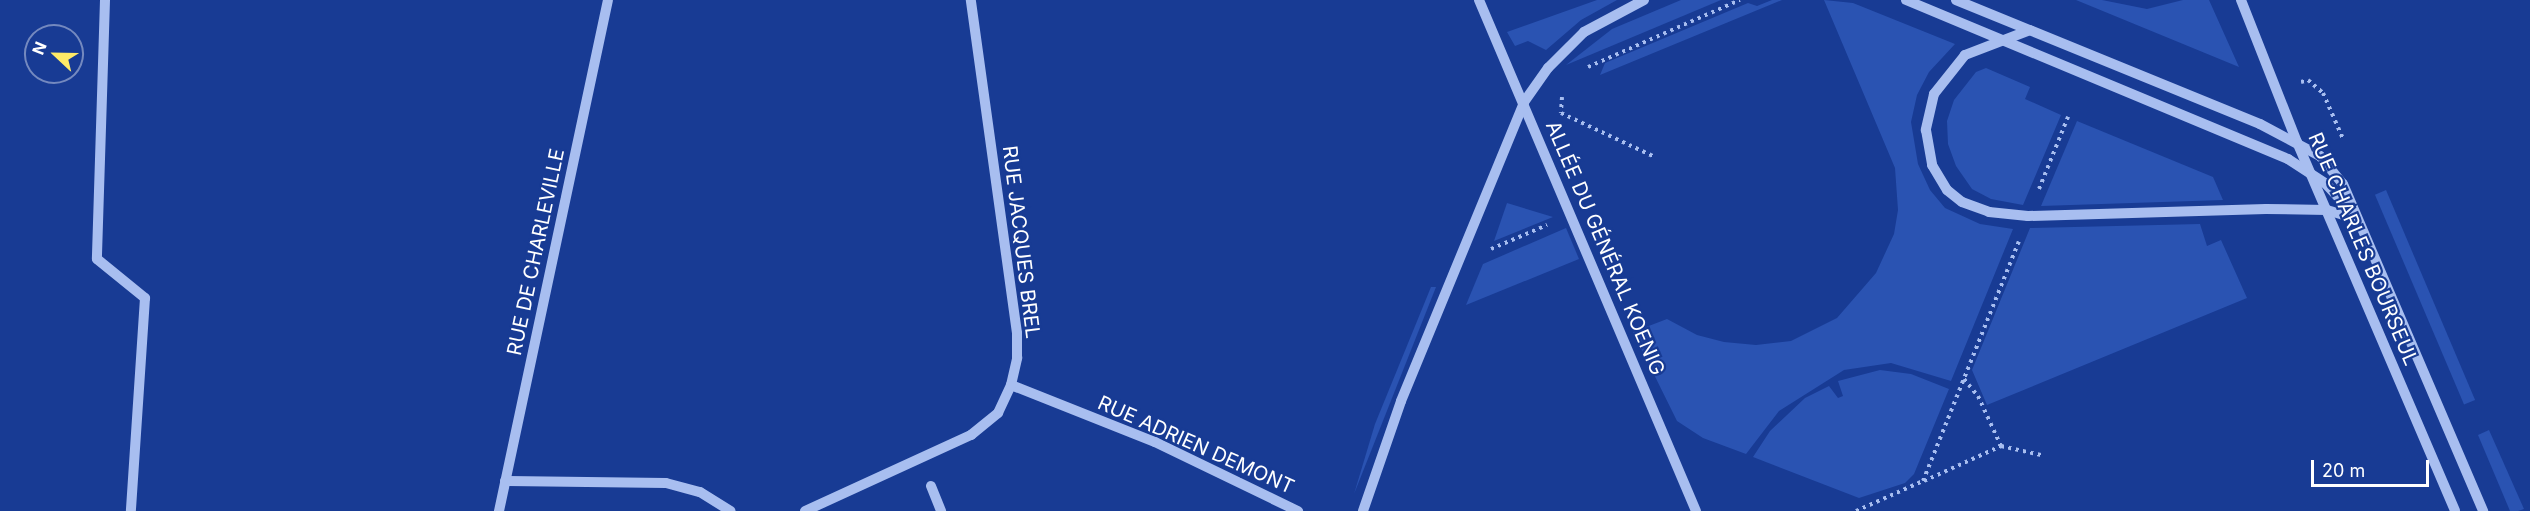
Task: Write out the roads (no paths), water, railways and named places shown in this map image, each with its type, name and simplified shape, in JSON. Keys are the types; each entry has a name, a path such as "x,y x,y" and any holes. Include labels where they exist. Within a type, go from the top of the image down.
{"street":[{"path":"105,0 97,259 145,298 131,511"},
{"name":"RUE DE CHARLEVILLE","path":"499,511 608,0"},
{"name":"RUE JACQUES BREL","path":"805,511 971,435 998,413 1011,385 1017,358 1017,333 971,0"},
{"name":"ALLÉE DU GÉNÉRAL KOENIG","path":"1479,0 1696,511"},
{"path":"1363,511 1401,401 1524,102 1552,63 1584,32 1644,0"},
{"path":"1956,0 2297,142 2320,156 2335,171 2357,219 2482,511"},
{"name":"RUE CHARLES BOURSEUL","path":"2241,0 2297,142 2374,316 2455,511"},
{"path":"1912,1 2228,132 2312,174 2336,193 2357,219"},
{"path":"2030,30 1965,56 1943,78 1928,112 1928,147 1936,174 1954,197 1989,212 2028,216 2327,210 2357,219"},
{"name":"RUE ADRIEN DEMONT","path":"1011,385 1155,442 1298,511"},
{"path":"506,481 666,483 700,492 730,511"},
{"path":"931,486 941,511"}]}
